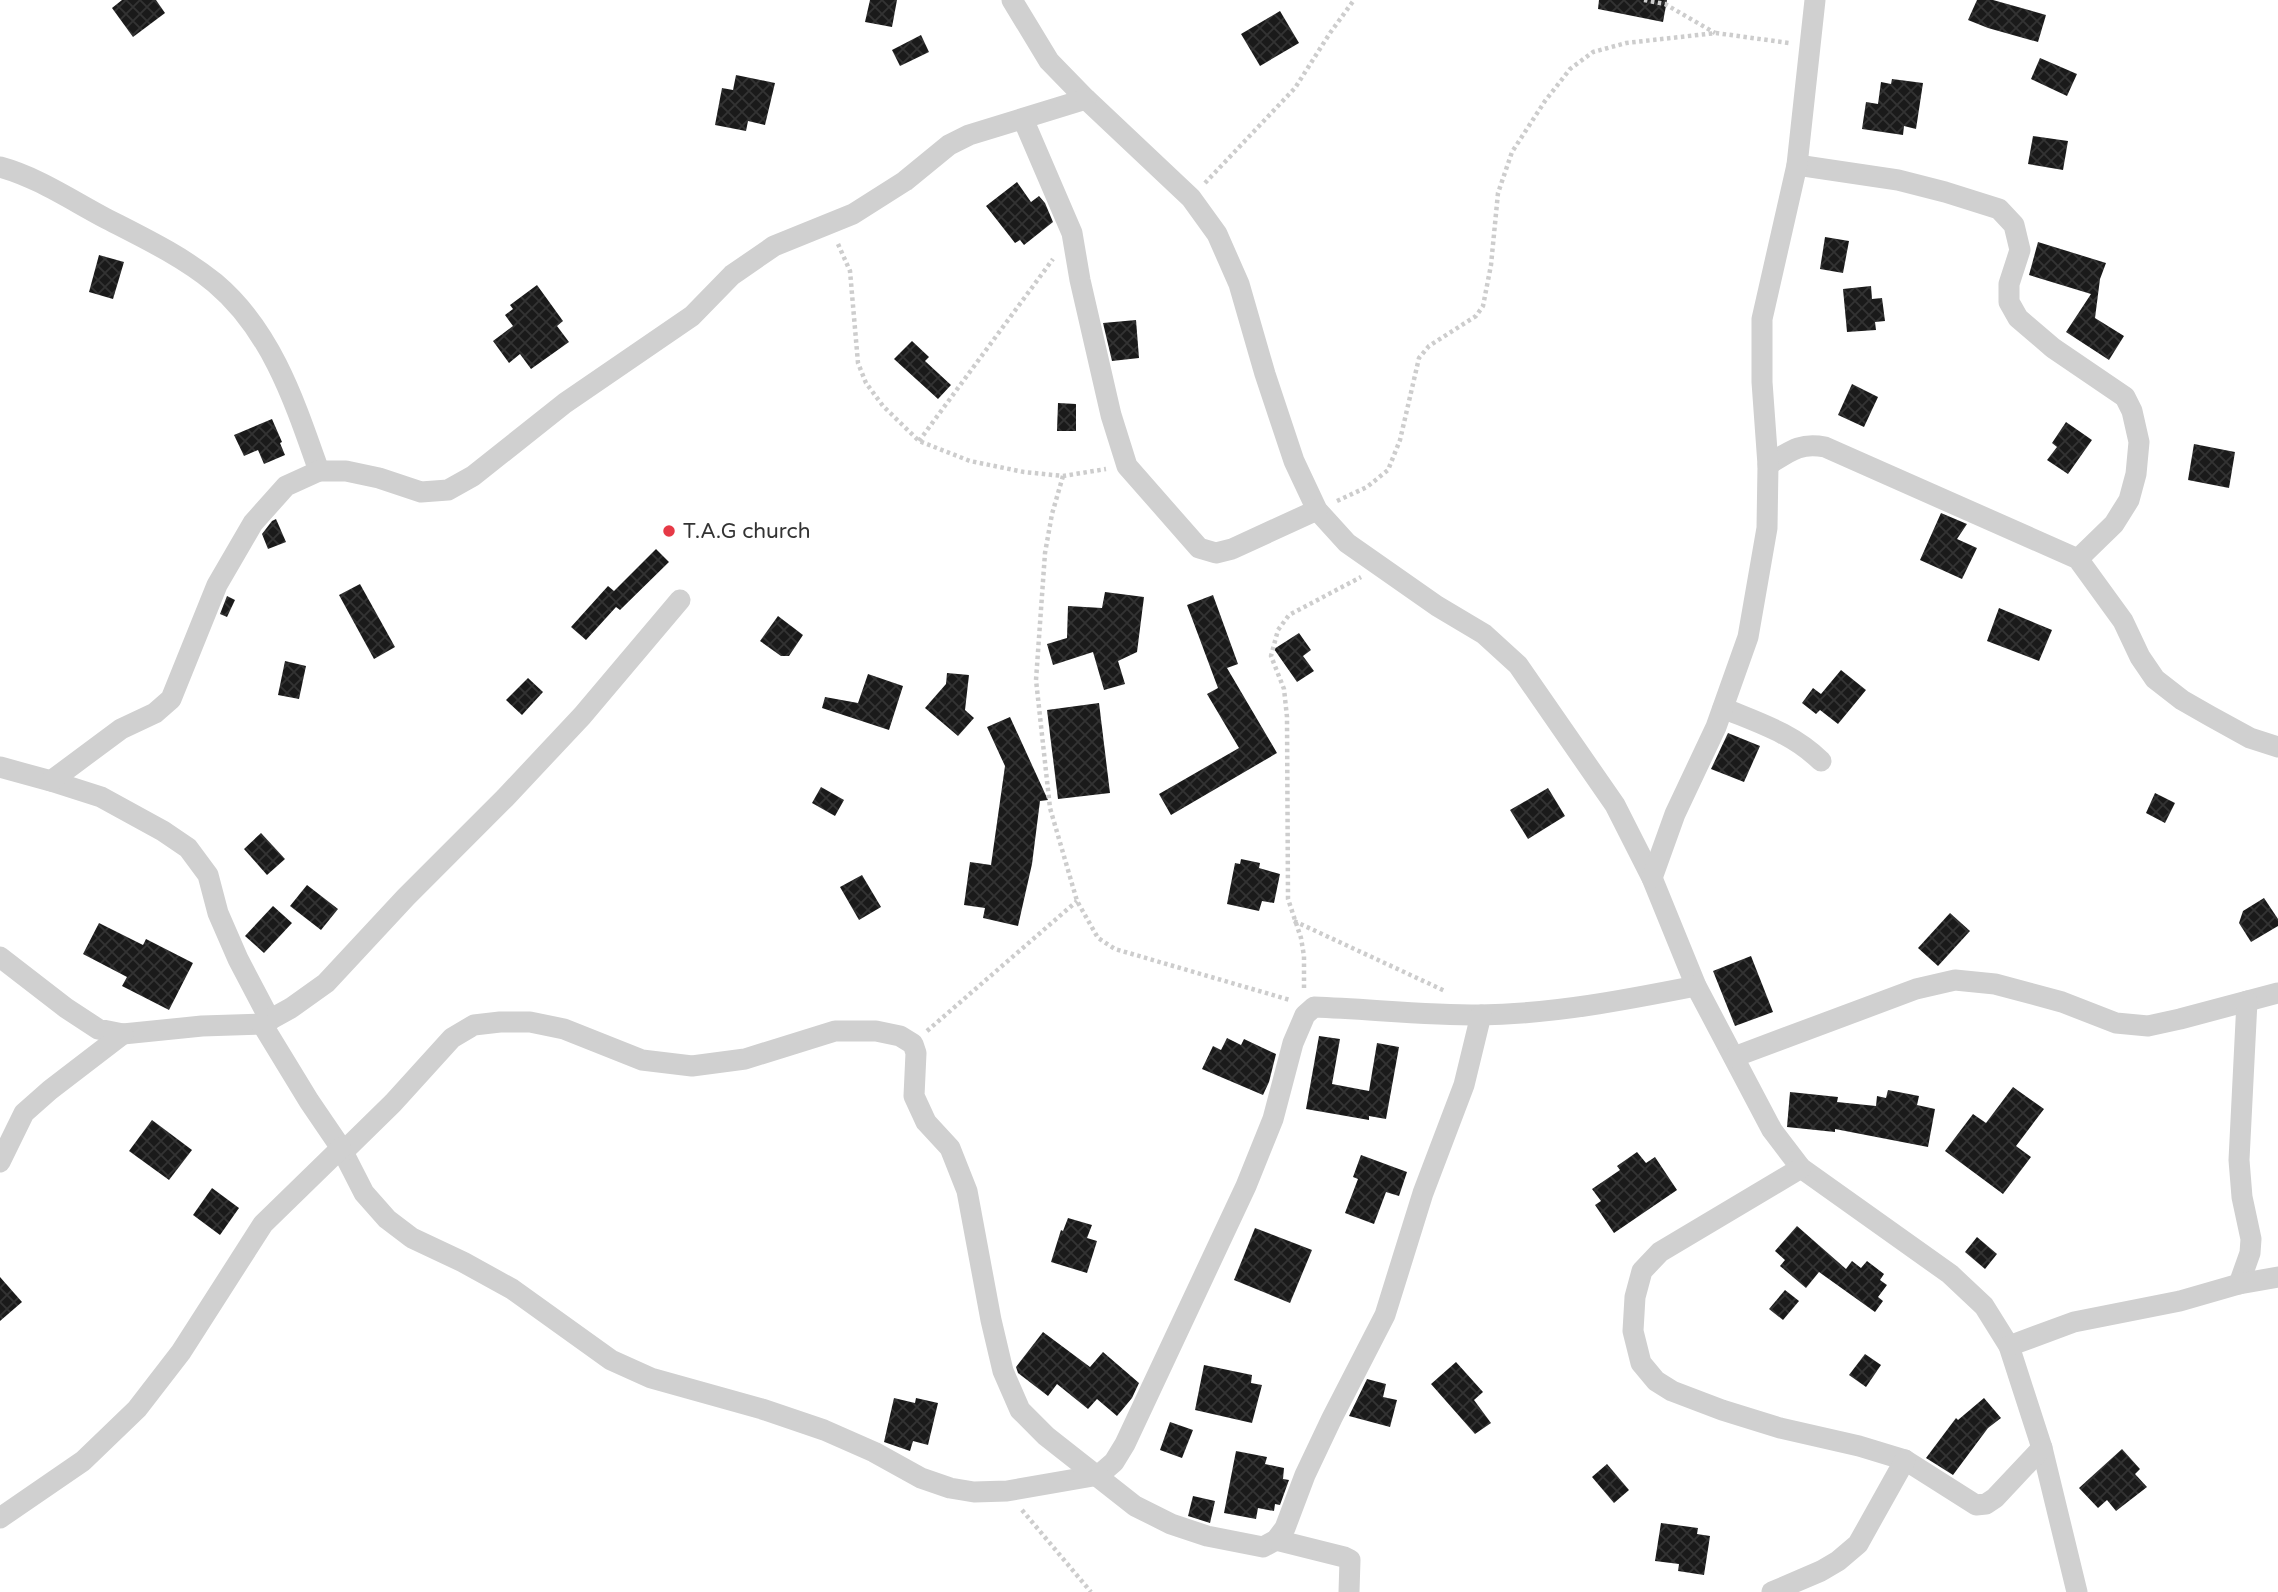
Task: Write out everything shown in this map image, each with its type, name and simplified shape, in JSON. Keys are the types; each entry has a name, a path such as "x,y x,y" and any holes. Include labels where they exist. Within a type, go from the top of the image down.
{"street":[{"path":"1012,0 1049,61 1191,198 1217,234 1239,284 1294,461 1317,510 1347,543 1437,606 1484,634 1518,665 1615,805 1652,878 1696,986 1772,1130 1801,1168 1950,1274 1984,1306 2009,1346 2042,1448 2077,1592"},
{"path":"1652,878 1675,814 1723,708 1748,637 1767,528 1768,465 1762,382 1762,319 1797,165 1815,0"},
{"path":"51,781 121,729 155,713 170,699 216,584 253,523 286,486 319,471 346,471 379,478 421,492 449,490 473,476 565,403 692,316 732,275 774,246 853,214 969,135 1086,99"},
{"path":"1023,119 1072,233 1111,415 1127,466 1199,548 1216,553 1317,510"},
{"path":"1797,165 1898,180 1945,192 1999,209 2014,225 2020,250 2009,284 2009,302 2018,318 2053,348 2125,397 2132,411 2139,442 2136,474 2129,500 2114,524 2078,559"},
{"path":"0,167 41,184 175,255 214,282 235,302 251,321 272,355 294,400 319,471"},
{"path":"1768,465 1797,447 1810,444 1825,447 2078,559 2123,621 2140,657 2155,679 2182,700 2210,716 2250,738 2278,747"},
{"path":"0,957 66,1008 98,1028 123,1034 266,1022 291,1009 326,984 406,897 505,798 573,725 680,600"},
{"path":"1723,708 1790,736 1806,746 1821,761"},
{"path":"0,768 101,797 188,848 208,875 218,913 237,958 266,1022 309,1101 342,1150 364,1193 387,1219 412,1238 512,1289 611,1360 651,1378 762,1409 824,1430 874,1452 921,1478 950,1489 974,1492 1007,1491 1099,1475 1114,1462 1125,1444 1246,1186 1273,1119 1293,1043 1309,1005 1402,1013 1481,1014 1591,1006 1696,986"},
{"path":"1734,1057 1916,989 1955,980 1995,984 2062,1002 2116,1023 2148,1026 2278,993"},
{"path":"2239,1284 2250,1253 2251,1240 2242,1198 2239,1160 2247,1001"},
{"path":"0,1518 83,1461 137,1409 181,1352 263,1224 393,1103 452,1038 474,1025 530,1022 564,1029 642,1060 692,1066 745,1059 835,1031 876,1031 900,1037 912,1044 916,1053 914,1096 926,1122 950,1148 967,1191 991,1320 1007,1381 1020,1410 1046,1436 1099,1475 1135,1506 1171,1524 1207,1536 1264,1546 1276,1540 1285,1528 1326,1429 1385,1315 1423,1193 1464,1085 1481,1014"},
{"path":"0,1162 24,1113 123,1034"},
{"path":"1801,1168 1660,1252 1642,1271 1635,1297 1633,1331 1641,1363 1656,1381 1672,1391 1721,1410 1905,1460 1976,1505 1986,1504 1995,1498 2042,1448"},
{"path":"2009,1346 2074,1322 2179,1301 2239,1284 2278,1277"},
{"path":"1772,1592 1821,1571 1858,1545 1905,1460"},
{"path":"1276,1540 1350,1560 1349,1592"}],"path":[{"path":"1191,198 1295,88 1329,33 1354,0"},
{"path":"1644,0 1665,4 1716,33"},
{"path":"1317,510 1367,487 1388,470 1400,440 1419,358 1429,346 1476,316 1483,306 1491,265 1499,193 1512,152 1570,69 1593,52 1626,43 1716,33 1811,47"},
{"path":"828,223 850,271 858,363 866,383 883,406 919,441 970,461 1024,472 1063,476 1127,466"},
{"path":"919,441 1072,233"},
{"path":"1063,476 1045,553 1036,680 1049,808 1077,901 1098,937 1115,949 1309,1005 1301,938 1288,899 1287,717 1284,689 1272,656 1273,643 1278,630 1289,615 1380,567"},
{"path":"912,1044 1077,901"},
{"path":"1294,921 1437,987 1463,1000 1481,1014"},
{"path":"1007,1491 1091,1592"}],"building":[{"path":"122,0 156,0 165,13 133,37 112,8"},
{"path":"870,0 897,0 892,27 865,22"},
{"path":"1599,0 1667,0 1663,22 1598,9"},
{"path":"1977,0 1993,0 2046,15 2038,42 1968,20"},
{"path":"1280,11 1299,43 1260,66 1241,34"},
{"path":"921,35 929,52 900,66 892,50"},
{"path":"2040,58 2077,74 2067,96 2031,79"},
{"path":"736,75 775,83 765,125 748,121 746,131 715,125 722,88 733,90"},
{"path":"1892,79 1923,83 1916,129 1904,126 1903,135 1862,129 1866,102 1878,104 1881,82 1891,84"},
{"path":"2033,136 2068,141 2063,170 2028,164"},
{"path":"1017,182 1031,202 1039,196 1053,222 1024,245 1020,240 1015,243 986,206"},
{"path":"1825,237 1849,241 1843,273 1820,269"},
{"path":"2038,242 2106,263 2100,279 2095,318 2124,336 2109,360 2066,332 2091,294 2029,275"},
{"path":"99,255 124,262 113,299 89,292"},
{"path":"537,285 563,321 557,326 569,342 531,369 520,354 509,363 493,341 513,326 505,315 513,309 510,305"},
{"path":"1871,286 1872,299 1882,298 1885,321 1875,322 1876,330 1847,332 1843,289"},
{"path":"1136,320 1139,358 1112,361 1103,323"},
{"path":"912,341 929,357 925,361 951,385 938,399 894,359"},
{"path":"1852,384 1878,397 1864,427 1838,415"},
{"path":"1058,403 1076,404 1076,431 1057,431"},
{"path":"272,419 285,455 264,464 258,450 244,456 234,435"},
{"path":"2066,422 2092,440 2068,474 2047,460 2057,447 2052,443"},
{"path":"2194,444 2235,452 2229,488 2188,480"},
{"path":"1941,513 1967,524 1957,539 1977,548 1962,579 1920,560"},
{"path":"276,519 286,542 268,549 262,534"},
{"path":"656,549 669,562 620,610 616,607 586,640 571,627 608,586 614,591"},
{"path":"360,584 395,647 374,659 339,595"},
{"path":"1105,592 1144,597 1137,652 1118,661 1125,684 1104,690 1093,652 1053,665 1047,644 1067,638 1068,606 1102,608"},
{"path":"1213,595 1238,664 1227,668 1277,753 1171,815 1159,794 1239,748 1207,694 1218,688 1187,605"},
{"path":"227,596 235,600 227,617 220,614"},
{"path":"1999,608 2052,630 2039,661 1987,641"},
{"path":"778,616 803,635 789,656 781,656 760,641"},
{"path":"1299,633 1311,650 1303,656 1314,671 1297,682 1274,649"},
{"path":"285,661 306,666 299,699 278,695"},
{"path":"1841,670 1866,690 1838,724 1820,710 1816,714 1802,703 1813,688 1821,694"},
{"path":"947,673 969,675 965,710 974,718 958,736 925,708 946,684"},
{"path":"868,674 903,686 889,730 822,708 825,697 858,703"},
{"path":"528,678 543,692 522,715 506,700"},
{"path":"1099,703 1110,793 1058,799 1047,710"},
{"path":"1010,717 1048,800 1040,801 1032,864 1018,926 983,918 985,908 964,905 970,862 991,865 1005,766 987,727"},
{"path":"1728,733 1760,746 1744,782 1711,769"},
{"path":"821,787 844,800 835,816 812,803"},
{"path":"1548,788 1565,816 1528,839 1510,810"},
{"path":"2155,793 2175,803 2165,823 2146,813"},
{"path":"261,833 285,859 267,875 244,849"},
{"path":"1241,859 1260,863 1259,868 1280,874 1274,903 1262,901 1259,911 1227,904 1235,863 1240,864"},
{"path":"862,875 881,907 859,920 840,887"},
{"path":"307,885 338,909 321,930 290,906"},
{"path":"2264,898 2278,919 2278,926 2251,942 2239,923 2243,911"},
{"path":"273,906 292,923 264,953 245,936"},
{"path":"1950,913 1970,931 1938,966 1918,948"},
{"path":"99,923 143,945 146,939 193,963 169,1010 122,986 127,977 83,954"},
{"path":"1751,956 1773,1012 1735,1026 1713,971"},
{"path":"1319,1036 1340,1039 1332,1084 1369,1091 1377,1043 1399,1047 1386,1119 1369,1116 1369,1120 1306,1109"},
{"path":"1227,1038 1241,1045 1244,1039 1276,1054 1263,1095 1202,1069 1213,1046 1221,1050"},
{"path":"2013,1087 2044,1109 2016,1146 2031,1157 2003,1194 1945,1151 1973,1114 1986,1123"},
{"path":"1888,1090 1919,1096 1917,1105 1935,1109 1928,1147 1835,1129 1835,1132 1787,1127 1790,1092 1838,1097 1837,1102 1876,1106 1877,1096 1886,1098"},
{"path":"152,1120 192,1150 169,1180 129,1151"},
{"path":"1637,1152 1646,1163 1655,1157 1677,1190 1614,1233 1595,1205 1601,1201 1592,1189 1620,1170 1617,1166"},
{"path":"1361,1155 1407,1172 1399,1196 1386,1192 1374,1224 1345,1213 1358,1179 1353,1177"},
{"path":"212,1188 239,1208 220,1235 193,1215"},
{"path":"1068,1218 1092,1225 1087,1238 1097,1241 1087,1273 1051,1262 1061,1230 1063,1231"},
{"path":"1797,1226 1846,1269 1852,1261 1861,1268 1867,1261 1884,1274 1880,1280 1887,1285 1878,1297 1883,1301 1875,1312 1819,1272 1806,1288 1780,1266 1785,1260 1775,1251"},
{"path":"1255,1228 1312,1250 1290,1303 1234,1280"},
{"path":"1977,1237 1997,1254 1985,1269 1965,1252"},
{"path":"0,1277 22,1302 0,1321"},
{"path":"1785,1290 1799,1301 1783,1320 1769,1309"},
{"path":"1043,1332 1090,1367 1103,1352 1139,1383 1132,1398 1117,1416 1097,1399 1088,1409 1057,1384 1048,1396 1018,1373 1016,1367"},
{"path":"1865,1354 1881,1365 1866,1387 1849,1375"},
{"path":"1456,1362 1483,1392 1474,1400 1491,1423 1475,1434 1431,1384"},
{"path":"1204,1365 1252,1375 1251,1383 1262,1385 1252,1423 1195,1410"},
{"path":"1367,1379 1386,1384 1383,1397 1397,1400 1390,1427 1349,1416"},
{"path":"894,1398 915,1403 916,1398 938,1403 928,1445 913,1441 910,1451 884,1442"},
{"path":"1984,1398 2001,1418 1988,1428 1953,1475 1926,1458 1956,1418 1958,1420"},
{"path":"1170,1422 1193,1430 1182,1458 1160,1450"},
{"path":"2122,1449 2140,1469 2135,1474 2147,1487 2116,1511 2107,1500 2098,1508 2079,1488"},
{"path":"1236,1451 1267,1457 1265,1464 1284,1468 1283,1479 1289,1480 1280,1505 1275,1504 1274,1511 1258,1508 1256,1519 1224,1513"},
{"path":"1607,1464 1629,1490 1614,1503 1592,1477"},
{"path":"1193,1496 1215,1501 1210,1523 1188,1516"},
{"path":"1661,1523 1698,1528 1697,1534 1710,1536 1704,1575 1678,1571 1679,1564 1655,1561"}],"place":[{"name":"T.A.G church","path":"669,531"}]}
